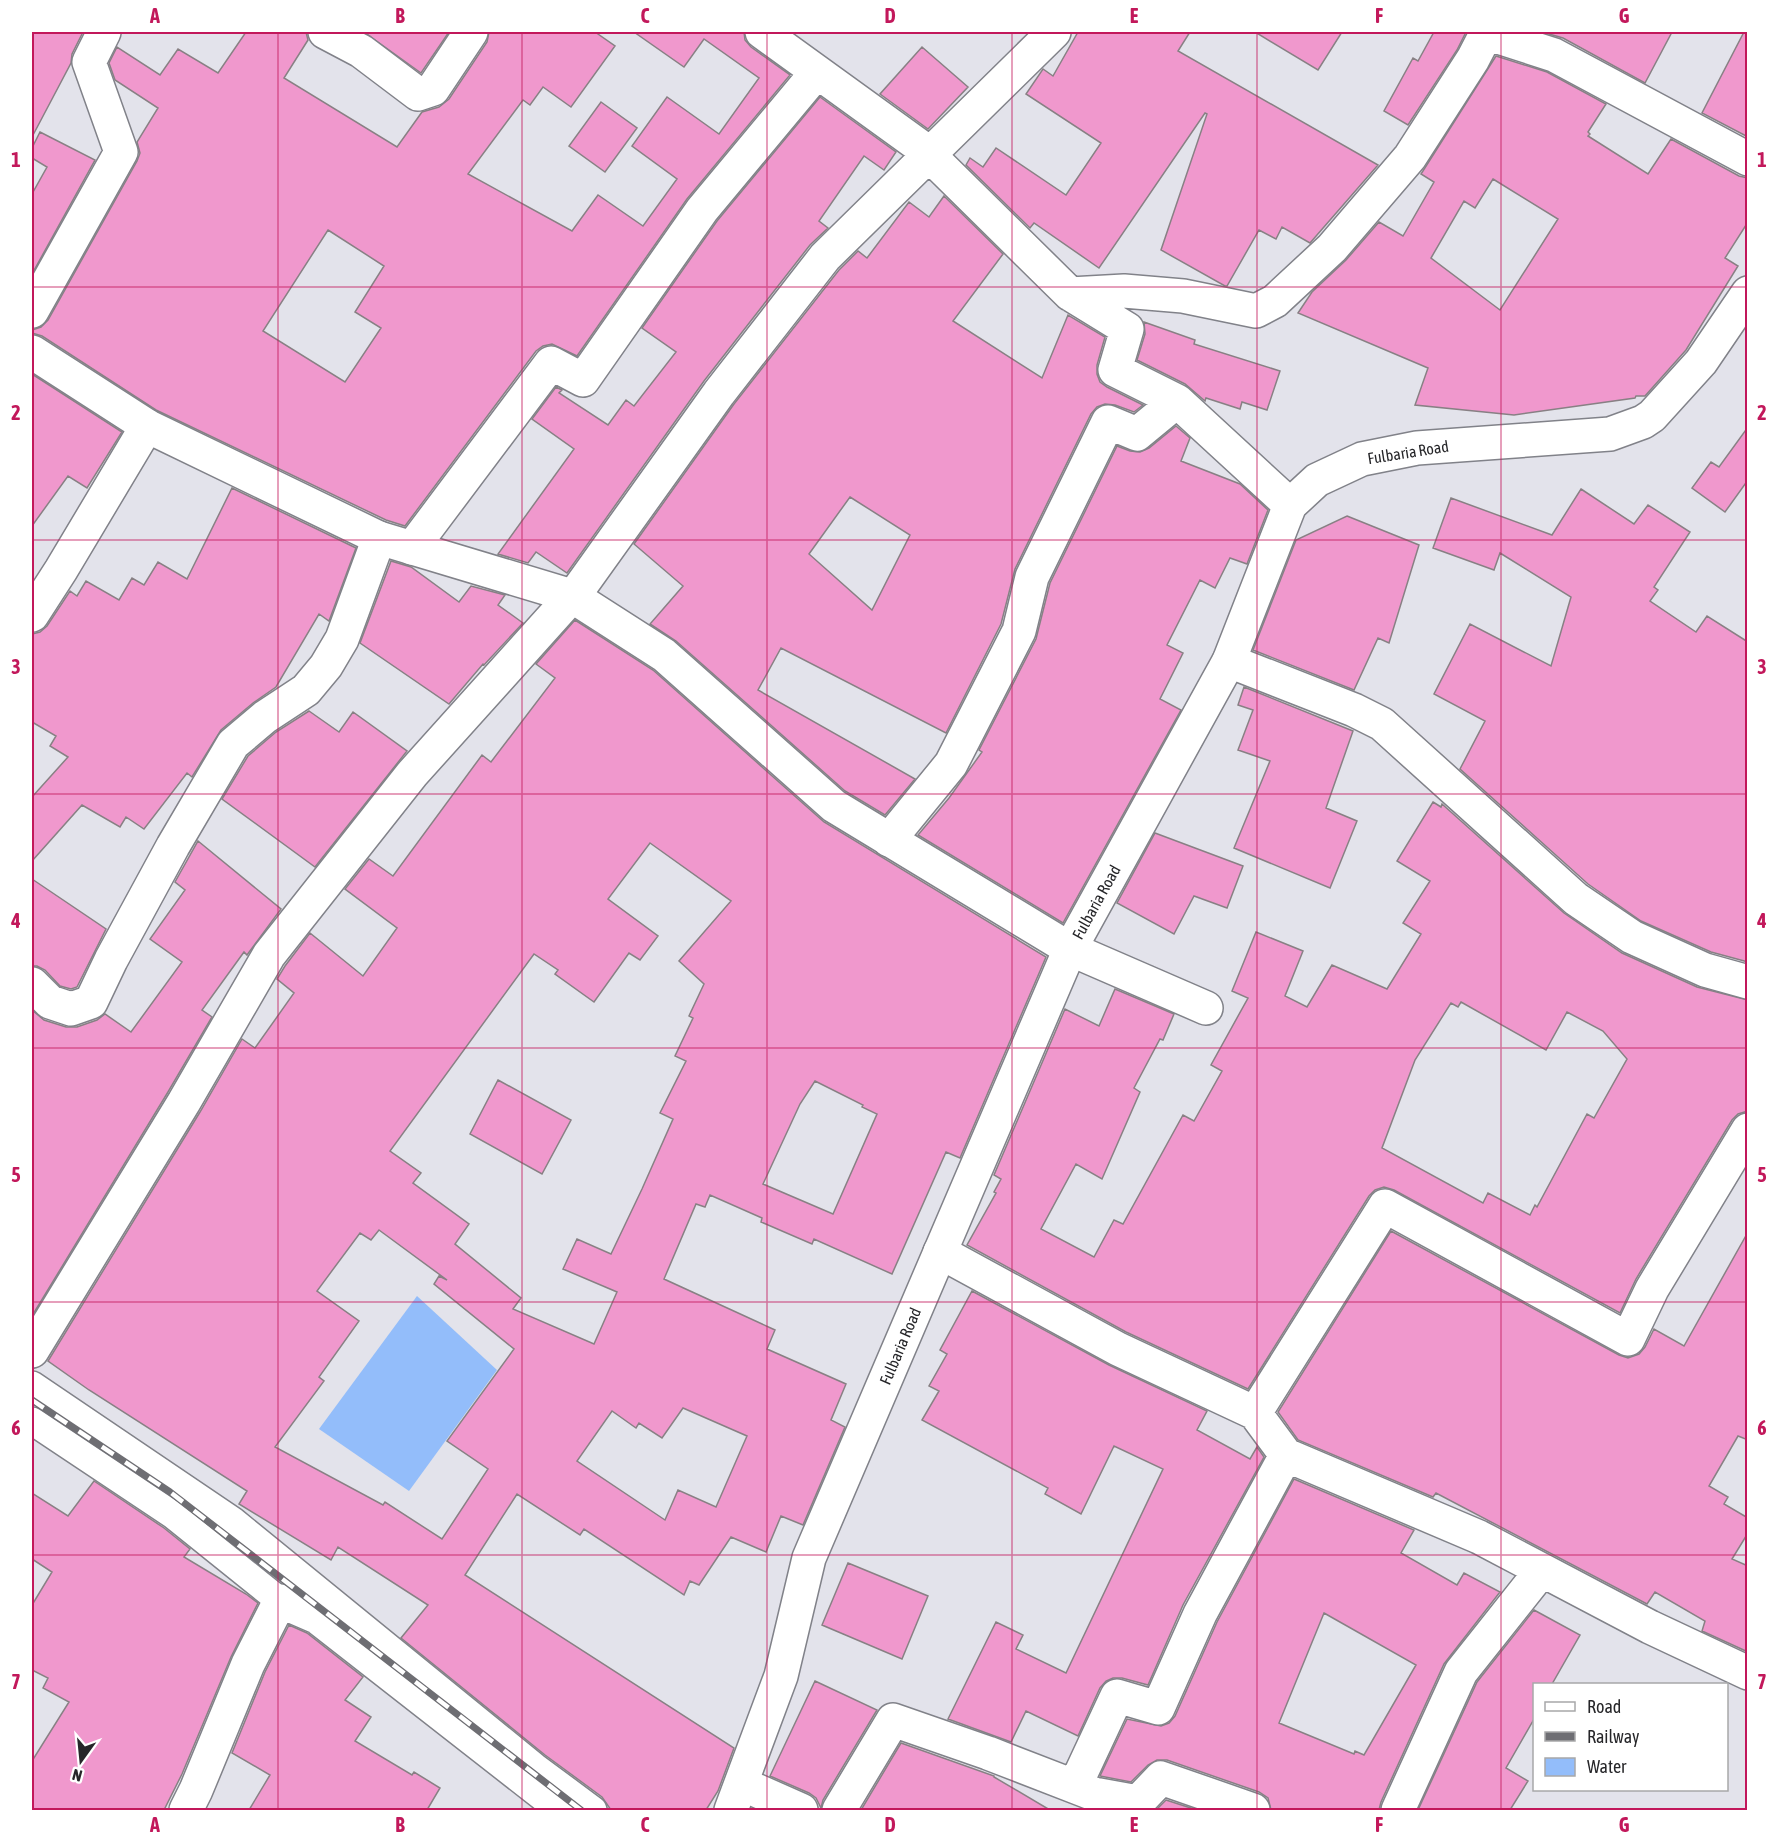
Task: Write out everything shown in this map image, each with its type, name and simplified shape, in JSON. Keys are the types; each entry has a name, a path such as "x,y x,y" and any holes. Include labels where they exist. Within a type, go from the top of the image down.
{"street":[{"path":"32,310 121,152 89,62 104,32"},
{"path":"324,32 361,51 418,94 433,89 471,32"},
{"path":"32,1351 184,1102 269,955 412,774 572,596 719,393 825,257 1054,32"},
{"path":"1070,294 1124,291 1183,296 1256,311 1275,301 1332,248 1410,157 1473,58 1486,32 1554,55 1748,159"},
{"path":"774,35 817,72 921,147 1070,294 1127,329 1115,370 1177,401 1290,505"},
{"path":"412,548 551,363 583,380 702,210 817,72"},
{"name":"Fulbaria Road","path":"737,1797 781,1676 809,1558 1070,949 1229,661 1290,505 1317,480 1362,459 1417,447 1610,434 1643,422 1652,416 1701,362 1748,293"},
{"path":"34,359 147,426 379,538 572,596 664,655 834,806 1070,949 1206,1008"},
{"path":"890,840 951,764 1019,631 1032,577 1108,422 1137,434 1177,401"},
{"path":"32,615 74,550 147,426"},
{"path":"32,984 50,1002 71,1009 91,1002 111,960 233,744 265,717 306,690 326,666 342,639 379,538"},
{"path":"1229,661 1354,710 1382,724 1575,899 1632,937 1705,970 1748,982"},
{"path":"1255,1413 1385,1206 1628,1340 1652,1288 1748,1130"},
{"path":"940,1252 1118,1349 1255,1413 1286,1455 1479,1537 1650,1627 1748,1673"},
{"path":"32,1385 233,1521 535,1767 593,1810"},
{"path":"32,1420 173,1515 280,1602 316,1617 564,1810"},
{"path":"1075,1786 1117,1696 1158,1708 1200,1614 1286,1455"},
{"path":"1398,1810 1461,1672 1542,1570"},
{"path":"186,1810 248,1664 280,1602"},
{"path":"839,1810 893,1720 988,1753 1094,1794 1138,1802 1161,1778 1253,1810"},
{"path":"737,1797 801,1810"}],"water":[{"path":"417,1296 497,1370 409,1491 319,1429"}],"building":[{"path":"32,32 83,32 72,54 71,63 32,137"},
{"path":"246,32 306,32 308,40 284,78 397,147 422,112 439,107 449,99 487,42 489,32 595,32 615,46 571,107 543,87 530,105 523,100 468,174 572,231 598,195 643,226 677,179 632,146 667,97 719,134 759,78 704,39 684,67 634,32 744,32 745,40 751,47 790,75 687,199 577,356 552,344 536,351 405,526 386,520 156,410 42,336 32,333 32,330 41,327 48,320 137,161 140,153 137,142 158,108 115,80 109,63 117,47 160,75 178,49 218,73","holes":["328,230 384,266 355,312 381,328 345,382 263,331"]},
{"path":"364,32 449,32 421,73"},
{"path":"1078,32 1190,32 1178,51 1378,165 1310,243 1282,227 1276,239 1259,230 1225,286 1161,250 1207,114 1205,113 1099,268 1034,223 1030,228 966,165 970,158 983,167 996,148 1066,195 1101,143 1026,94 1043,69 1053,76"},
{"path":"1255,32 1342,32 1318,70"},
{"path":"1434,32 1466,32 1457,50 1408,125 1384,111 1413,58 1418,61"},
{"path":"1542,32 1672,32 1645,83 1563,38"},
{"path":"1744,32 1748,32 1748,137 1702,113"},
{"path":"922,47 968,87 928,129 880,94"},
{"path":"1496,56 1547,72 1606,104 1588,132 1590,134 1588,136 1648,174 1671,139 1739,176 1748,178 1748,222 1725,258 1738,266 1686,350 1645,396 1514,415 1415,405 1428,368 1298,313 1312,292 1346,260 1379,222 1403,236 1434,182 1421,174","holes":["1493,179 1558,219 1500,310 1431,258 1464,201 1475,208"]},
{"path":"820,97 896,152 884,170 864,156 819,221 828,228 810,245 704,381 567,573 536,552 528,563 498,554 574,449 532,419 556,387 562,390 559,393 608,425 626,400 634,406 676,352 642,328 717,221"},
{"path":"601,102 637,128 605,172 569,146"},
{"path":"40,132 95,160 32,274 32,194 47,167 32,158 32,148"},
{"path":"944,196 1003,254 953,321 1042,378 1068,315 1105,337 1097,365 1100,382 1143,405 1134,412 1105,404 1097,407 1091,414 1015,569 1001,624 946,733 781,648 758,690 915,779 885,815 845,791 676,641 650,624 683,586 634,544 734,404 839,270 858,251 867,258 909,202 929,217","holes":["850,497 910,535 872,610 809,554"]},
{"path":"1144,322 1195,340 1194,344 1280,371 1267,410 1242,402 1240,409 1206,398 1205,401 1185,384 1137,360 1145,334"},
{"path":"32,374 122,432 87,488 68,476 32,526"},
{"path":"1176,426 1190,438 1181,461 1240,484 1268,510 1247,564 1230,558 1215,588 1200,580 1167,645 1183,653 1160,699 1181,710 1063,923 918,835 949,798 982,752 979,750 1036,639 1050,583 1117,446 1140,452 1149,448"},
{"path":"1748,427 1748,480 1725,512 1692,488 1711,462 1719,467"},
{"path":"232,488 356,548 329,621 319,614 276,687 221,730 192,777 187,773 144,829 126,817 120,827 82,805 32,861 32,797 68,757 50,746 56,736 32,722 32,634 40,632 47,626 70,591 77,596 86,581 119,600 132,578 144,585 158,562 187,579"},
{"path":"1581,489 1634,524 1648,505 1690,532 1654,587 1658,590 1650,601 1696,632 1707,616 1748,642 1748,962 1711,952 1641,921 1588,884 1460,769 1485,721 1434,694 1470,624 1551,666 1571,597 1500,553 1494,570 1433,548 1451,498 1552,535"},
{"path":"1347,516 1419,545 1389,643 1378,638 1354,690 1253,650 1296,540"},
{"path":"391,561 411,567 459,602 471,586 505,595 498,605 523,623 483,664 449,704 360,643"},
{"path":"575,620 653,670 824,822 1046,957 960,1158 946,1152 892,1274 814,1239 812,1244 761,1222 762,1218 710,1195 705,1207 696,1204 664,1279 775,1330 767,1349 846,1384 831,1420 845,1427 803,1525 781,1516 766,1552 731,1537 699,1585 690,1581 684,1595 584,1529 580,1535 517,1494 465,1575 734,1748 718,1791 706,1810 611,1810 602,1797 545,1755 401,1638 428,1605 338,1547 331,1560 239,1504 247,1491 89,1390 48,1361 242,1039 255,1048 294,993 277,979 310,933 363,976 397,928 345,889 369,859 393,876 482,755 491,762 555,678 536,664","holes":["650,843 731,901 679,961 704,984 689,1016 693,1018 675,1056 686,1061 660,1113 673,1119 642,1189 611,1254 577,1239 563,1269 617,1292 594,1344 513,1309 521,1298 455,1244 469,1224 413,1183 421,1173 390,1151 534,954 558,970 555,974 594,1002 629,953 640,960 658,936 608,899","815,1081 877,1114 833,1214 763,1184 800,1104","379,1230 447,1280 439,1276 434,1284 514,1349 447,1441 488,1469 442,1539 385,1502 383,1505 275,1447 324,1381 319,1377 359,1321 317,1291 360,1233 371,1240","683,1408 747,1436 716,1507 678,1490 665,1520 577,1461 612,1411 636,1428 639,1423 662,1438"]},
{"path":"1244,687 1353,731 1326,808 1357,821 1330,888 1234,848 1270,761 1238,750 1253,710 1238,705"},
{"path":"309,711 339,732 353,712 407,751 315,867 222,799 248,756 276,732"},
{"path":"1433,802 1441,807 1442,804 1564,913 1622,953 1697,987 1748,1000 1748,1111 1738,1114 1732,1120 1636,1279 1620,1313 1394,1190 1384,1187 1375,1190 1369,1196 1248,1389 1126,1332 967,1245 996,1193 994,1192 1001,1179 994,1175 1065,1009 1099,1026 1115,989 1174,1014 1163,1040 1160,1039 1134,1088 1140,1092 1102,1179 1076,1164 1041,1229 1094,1257 1114,1220 1123,1224 1183,1115 1194,1121 1222,1071 1211,1065 1248,998 1232,991 1256,932 1303,951 1285,996 1307,1007 1332,965 1387,989 1421,934 1403,923 1430,881 1397,861","holes":["1461,1002 1546,1050 1567,1012 1603,1031 1627,1059 1594,1118 1587,1114 1537,1207 1535,1205 1530,1215 1488,1193 1483,1203 1382,1148 1415,1060 1451,1003 1458,1007"]},
{"path":"1155,833 1243,866 1227,908 1194,896 1174,934 1117,903"},
{"path":"198,841 281,909 247,955 244,952 202,1010 212,1017 32,1316 32,1010 44,1020 66,1027 77,1027 97,1020 105,1014 131,1032 182,962 150,939 185,890 175,882"},
{"path":"32,879 106,929 77,987 71,989 60,986 45,970 32,966"},
{"path":"498,1080 571,1120 542,1174 470,1134"},
{"path":"1391,1231 1628,1358 1639,1354 1654,1329 1684,1346 1748,1232 1748,1440 1738,1436 1709,1486 1728,1497 1724,1504 1748,1518 1748,1533 1732,1559 1748,1566 1748,1652 1702,1631 1705,1621 1655,1592 1647,1604 1436,1493 1433,1497 1298,1440 1278,1412"},
{"path":"972,1291 1109,1365 1207,1411 1197,1430 1250,1459 1257,1447 1264,1457 1183,1605 1148,1685 1122,1678 1106,1681 1100,1688 1078,1736 1026,1711 1011,1742 948,1719 996,1622 1023,1635 1016,1649 1066,1673 1163,1469 1114,1446 1081,1514 1045,1494 1048,1488 922,1420 939,1391 929,1386 947,1354 940,1350"},
{"path":"1294,1479 1414,1530 1401,1553 1457,1585 1464,1573 1500,1592 1444,1664 1379,1810 1271,1810 1268,1798 1259,1792 1167,1760 1157,1760 1148,1765 1131,1782 1100,1776 1127,1719 1161,1726 1169,1723 1175,1716 1217,1622","holes":["1324,1613 1416,1665 1364,1755 1355,1751 1354,1754 1279,1723"]},
{"path":"94,1481 164,1528 190,1549 184,1557 258,1603 231,1657 182,1774 164,1810 32,1810 32,1761 69,1702 43,1688 48,1678 32,1670 32,1605 52,1572 32,1559 32,1493 68,1516"},
{"path":"848,1563 928,1596 902,1659 822,1625"},
{"path":"1534,1610 1580,1635 1553,1683 1533,1683 1533,1721 1506,1768 1528,1781 1510,1810 1418,1810 1477,1682"},
{"path":"289,1625 307,1633 363,1677 345,1700 371,1717 355,1741 412,1775 414,1772 440,1788 427,1810 249,1810 270,1775 232,1753 265,1672"},
{"path":"815,1681 877,1710 823,1800 821,1808 816,1798 809,1793 770,1776"},
{"path":"901,1743 994,1776 1050,1810 861,1810"},
{"path":"1166,1800 1197,1810 1156,1810"}],"railway":[{"path":"32,1400 170,1492 581,1810"}]}
